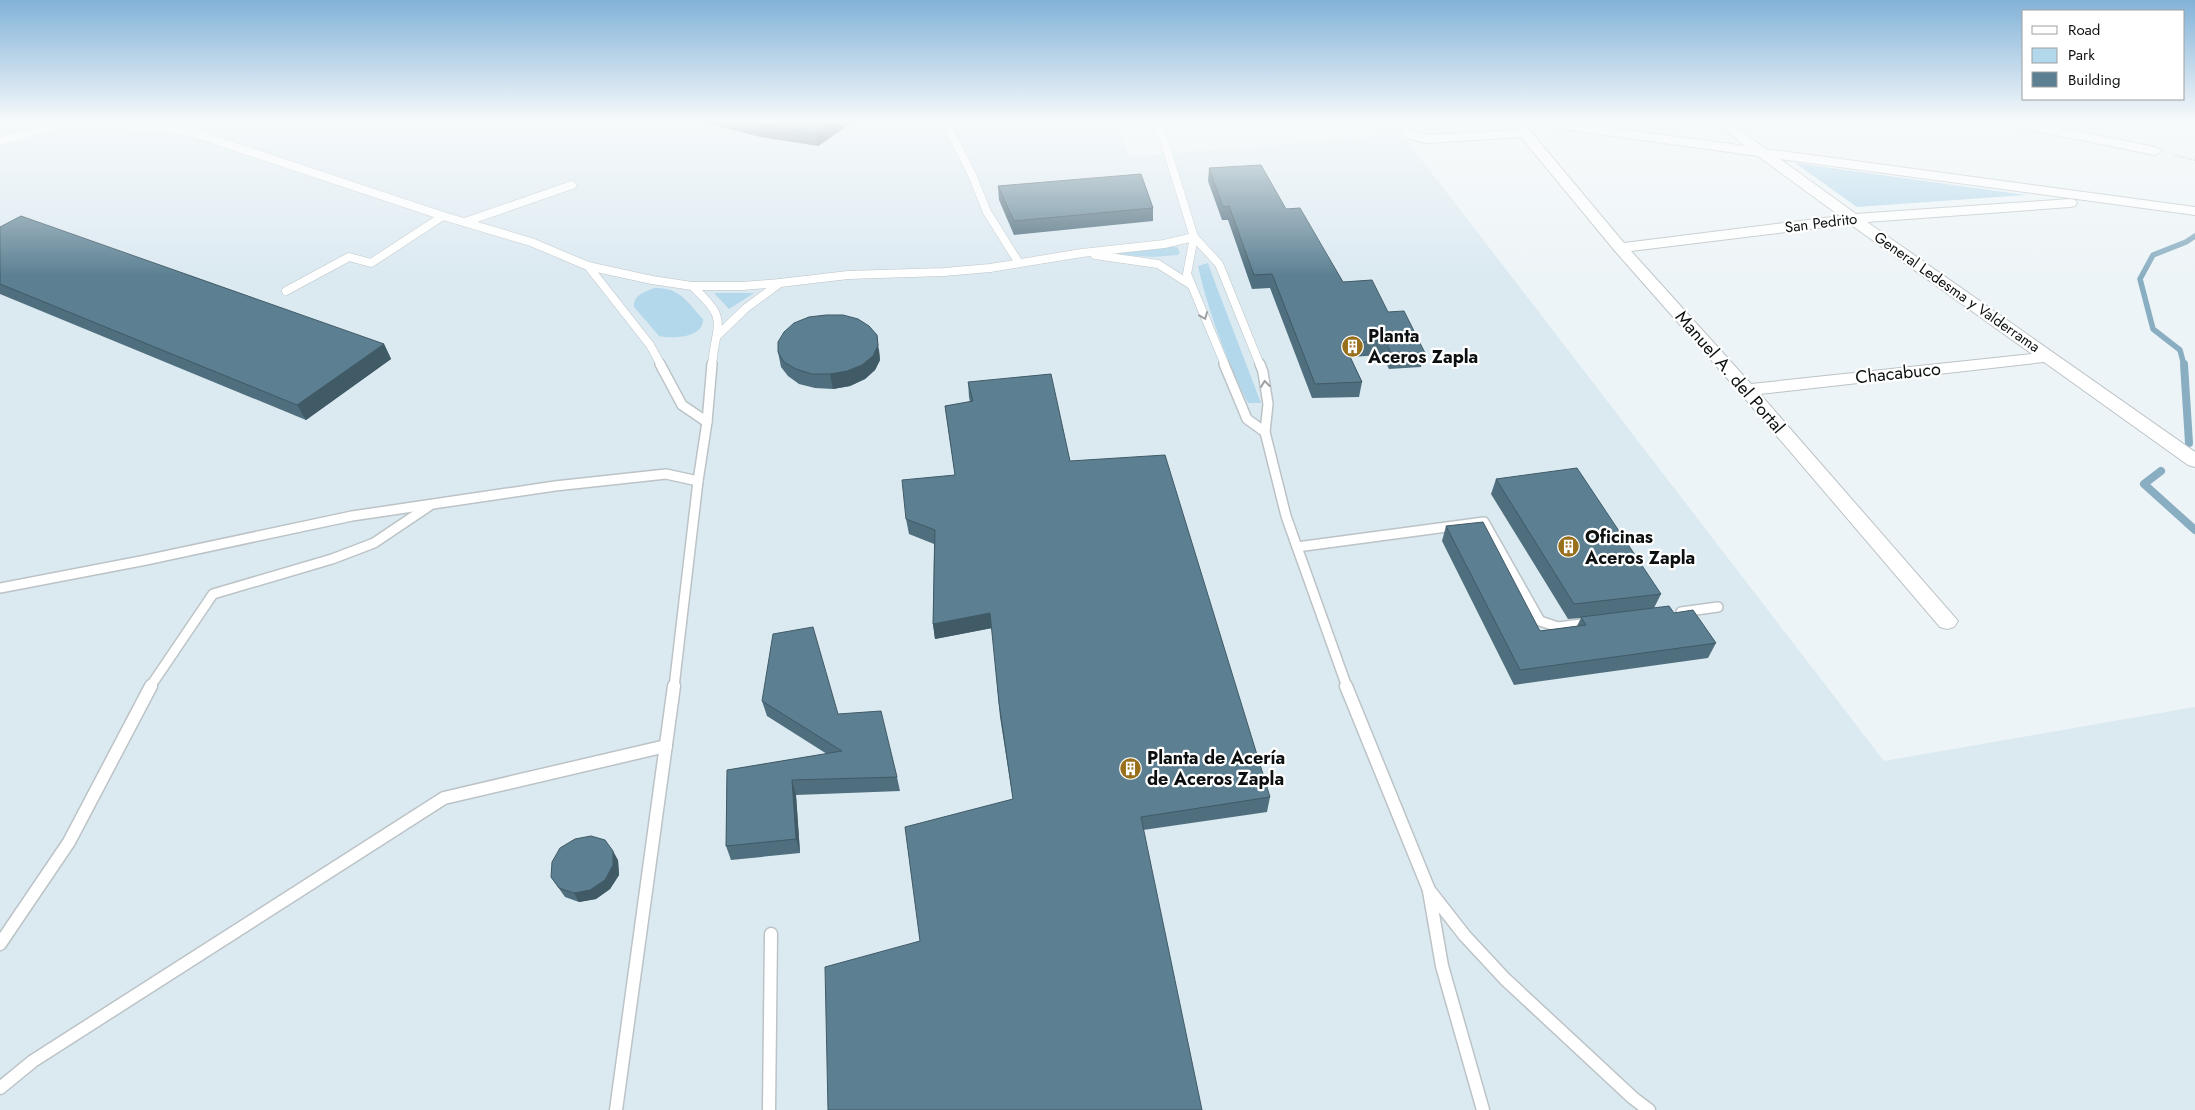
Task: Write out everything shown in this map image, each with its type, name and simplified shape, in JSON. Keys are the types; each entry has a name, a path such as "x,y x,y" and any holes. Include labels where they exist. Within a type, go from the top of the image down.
{"street":[{"name":"Manuel A. del Portal","path":"1562,173 1620,248 1747,390 1947,621"},
{"name":"General Ledesma y Valderrama","path":"1791,173 1853,219 2195,461"},
{"path":"1918,173 2195,211"},
{"name":"San Pedrito","path":"1620,248 1853,219 2112,200"},
{"name":"Chacabuco","path":"1747,390 2048,357"}],"lane":[{"path":"313,173 443,216 531,242 588,266 692,286 742,286 848,275 944,272 1164,244 1194,237"},
{"path":"971,173 987,212 1020,263"},
{"path":"1174,173 1194,237 1219,264 1264,372 1268,404 1265,432 1286,516 1349,693 1429,890 1442,966 1483,1110"},
{"path":"465,222 572,185"},
{"path":"286,291 349,257 371,263 443,216"},
{"path":"1194,237 1187,274 1247,419 1265,432"},
{"path":"1082,253 1158,264 1192,286"},
{"path":"588,266 650,345 682,405 706,422"},
{"path":"718,335 746,308 780,283"},
{"path":"616,1110 681,634 706,422 712,352 718,335 718,317 708,301 692,286"},
{"path":"0,588 146,560 352,516 555,486 666,474 698,481"},
{"path":"0,944 69,842 152,683 213,594 332,559 374,543 433,504"},
{"path":"1297,547 1484,522 1540,621 1558,627 1598,622"},
{"path":"1674,613 1718,607"},
{"path":"0,1088 33,1061 444,798 666,746"},
{"path":"1429,890 1464,936 1505,979 1633,1098 1649,1110"},
{"path":"769,1110 771,934"}],"shaded area":[{"path":"0,173 1432,173 1884,761 2195,707 2195,1110 0,1110"}],"green space":[{"path":"1809,173 1866,173 2026,195 1857,207"},
{"path":"1177,247 1180,252 1178,255 1152,257 1106,254"},
{"path":"1208,263 1261,403 1248,403 1219,336 1198,266"},
{"path":"654,288 670,290 687,301 703,319 702,325 698,330 686,336 659,336 634,307 635,300 638,297"},
{"path":"714,293 754,293 729,309"}],"building":[{"path":"1211,173 1265,173 1286,209 1300,208 1343,282 1372,280 1388,312 1404,311 1425,353 1392,355 1385,340 1344,344 1362,382 1315,384 1272,274 1254,275 1229,206 1223,207"},
{"path":"1141,174 1153,208 1014,221 998,186"},
{"path":"21,216 384,344 297,405 0,284 0,227"},
{"path":"843,315 858,319 869,326 877,335 878,345 873,356 862,365 847,371 830,374 812,374 796,369 784,362 778,352 778,342 784,332 794,323 809,317"},
{"name":"Planta de Acería de Aceros Zapla","path":"1051,374 1070,461 1165,455 1270,797 1141,817 1202,1110 828,1110 825,967 920,941 905,827 1013,799 999,703 990,613 933,624 935,530 906,519 902,480 955,475 945,406 973,401 968,382"},
{"name":"Oficinas Aceros Zapla","path":"1577,468 1661,594 1574,604 1496,479"},
{"path":"1483,522 1540,631 1586,625 1581,617 1669,606 1674,613 1693,610 1716,643 1520,670 1446,526"},
{"path":"813,627 838,714 881,711 897,777 792,780 796,839 726,846 727,770 842,751 762,701 773,634"},
{"path":"591,836 605,840 613,851 613,865 605,880 590,890 574,893 559,888 551,877 552,862 560,848 575,839"}],"waterway":[{"path":"2184,365 2180,350 2153,329 2140,279 2153,255 2186,242 2195,236"},
{"path":"2184,364 2189,443"},
{"path":"2161,471 2144,484 2195,530"}],"place":[{"name":"Planta Aceros Zapla","path":"1352,346"},
{"name":"Oficinas Aceros Zapla","path":"1569,547"},
{"name":"Planta de Acería de Aceros Zapla","path":"1131,768"}]}
